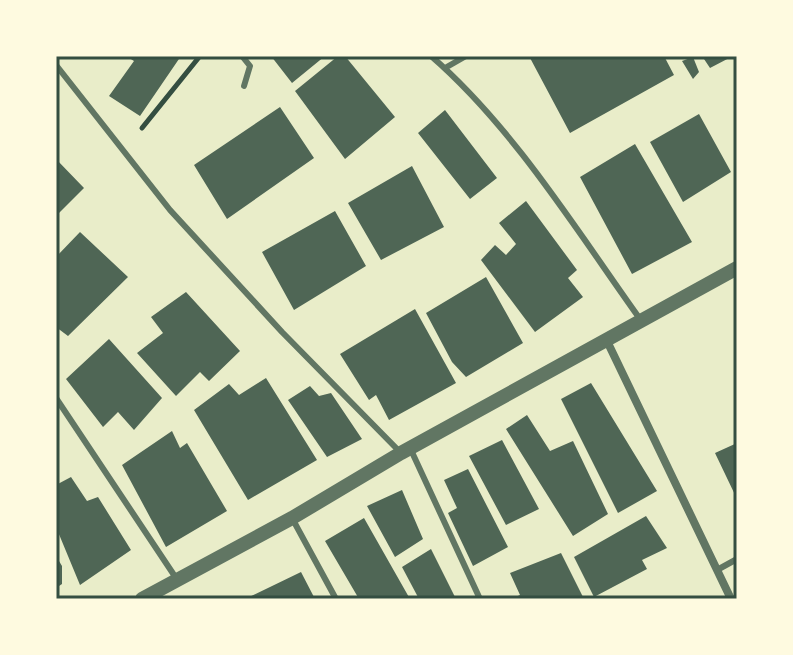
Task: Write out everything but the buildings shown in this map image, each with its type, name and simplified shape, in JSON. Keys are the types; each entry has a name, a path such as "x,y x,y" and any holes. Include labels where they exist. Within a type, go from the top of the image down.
{"street":[{"path":"146,598 737,268"},
{"path":"607,341 731,599"}],"lane":[{"path":"242,56 250,66 244,86"},
{"path":"431,56 457,79 538,176 642,322"},
{"path":"445,68 466,56"},
{"path":"56,65 170,210 282,332 406,451 480,599"},
{"path":"56,398 177,579"},
{"path":"292,518 336,599"},
{"path":"717,570 737,559"}],"path":[{"path":"123,150 200,56"}]}
